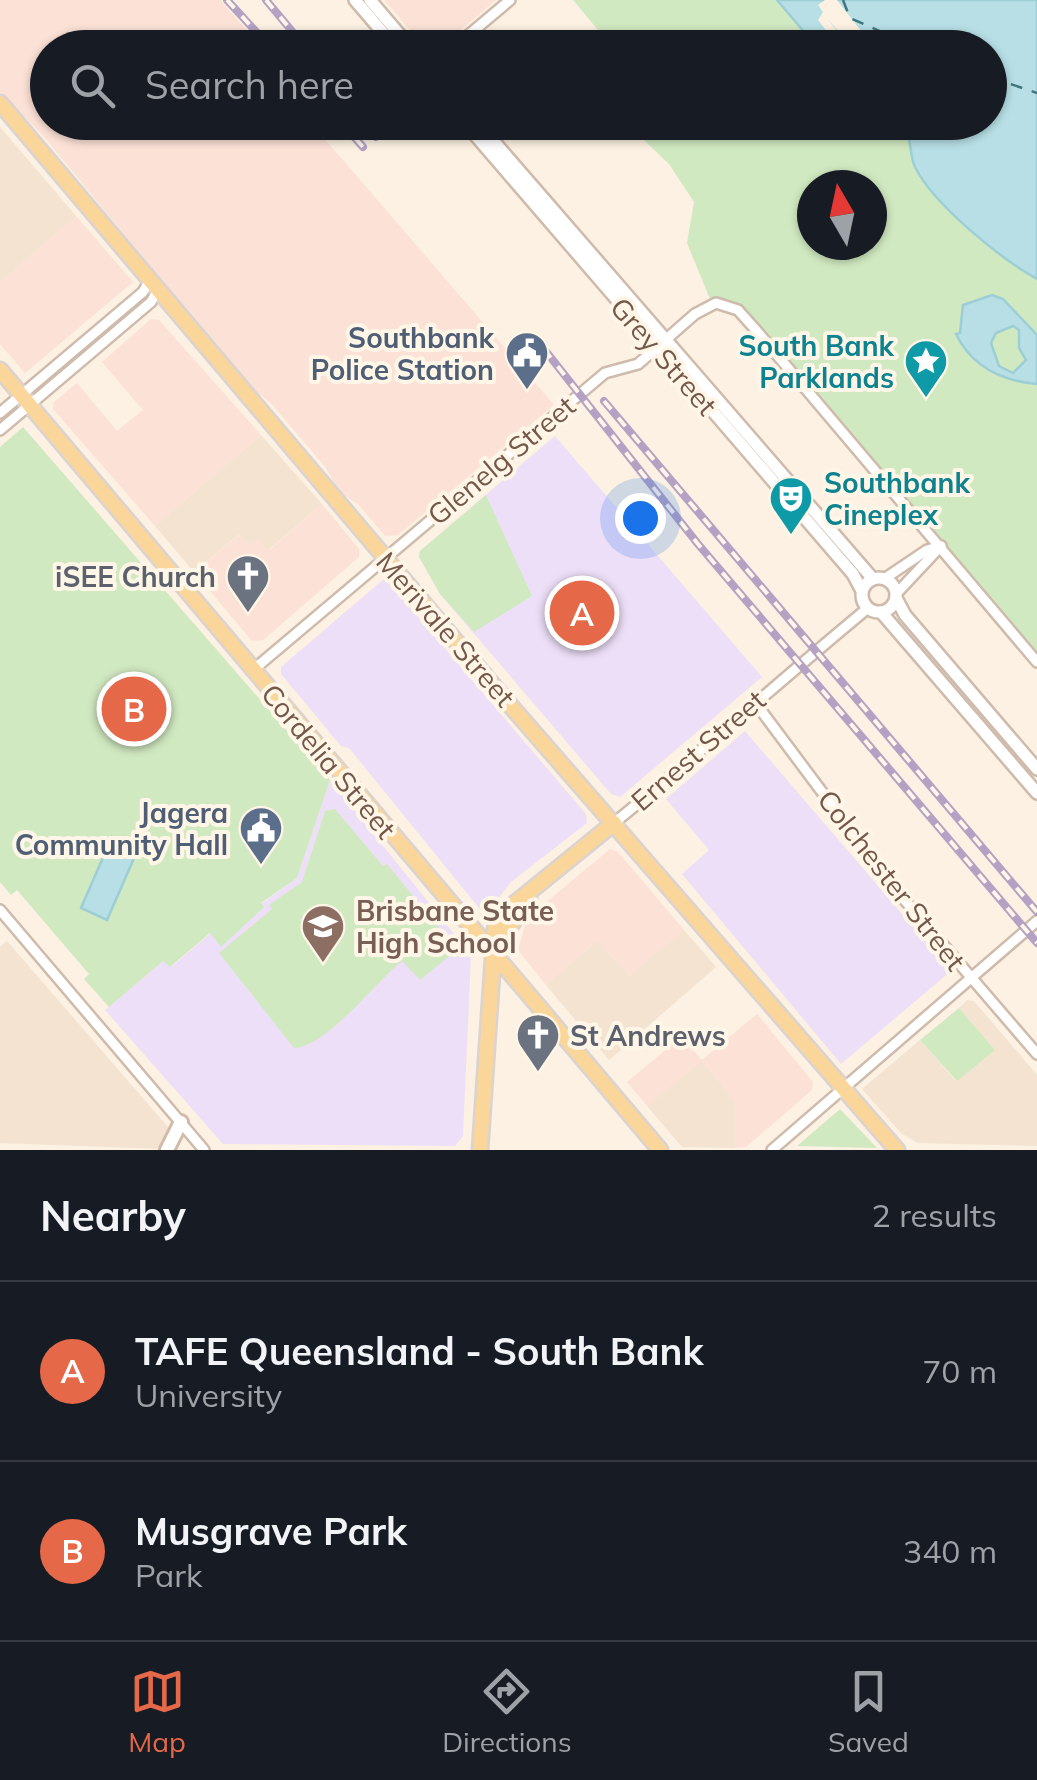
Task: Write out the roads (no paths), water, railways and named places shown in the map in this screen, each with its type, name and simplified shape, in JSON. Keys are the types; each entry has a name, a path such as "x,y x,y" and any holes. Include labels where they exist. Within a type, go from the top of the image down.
{"main road":[{"name":"Merivale Street","path":"0,103 30,138"},
{"name":"Merivale Street","path":"31,140 897,1150"},
{"name":"Cordelia Street","path":"0,370 649,1132 660,1150"},
{"name":"Ernest Street","path":"480,1150 494,951 531,894 614,822"},
{"path":"167,1150 182,1122"},
{"path":"643,1150 649,1132"}],"street":[{"path":"354,0 380,30"},
{"path":"370,0 396,30"},
{"path":"474,30 510,0"},
{"name":"Grey Street","path":"480,140 879,579"},
{"name":"Grey Street","path":"492,140 853,574 862,591"},
{"path":"0,430 25,400 154,285"},
{"name":"Glenelg Street","path":"253,670 605,373 638,364 712,304 738,310 941,546"},
{"path":"0,413 25,400"},
{"path":"941,546 926,550 862,591 868,608 881,612 1037,793"},
{"path":"881,612 934,559 941,546"},
{"path":"941,546 1037,662"},
{"path":"879,579 894,585 905,615 1037,769"},
{"name":"Ernest Street","path":"614,822 664,786 754,701 868,608"},
{"name":"Colchester Street","path":"754,701 890,884 1037,1054"},
{"path":"0,910 204,1150"},
{"path":"772,1150 1037,920"}],"water":[{"path":"777,0 1037,0 1037,279 987,244 937,198 915,167 909,140 1007,140 1007,30 803,30"},
{"path":"992,295 1003,299 1037,335 1037,384 1001,376 971,355 956,334 960,333 963,305","holes":["1013,326 1019,330 1019,348 1026,360 1013,373 999,366 991,343 996,333"]},
{"path":"112,837 138,849 107,920 81,908"}],"railway":[{"path":"227,0 254,30"},
{"path":"266,0 291,30"},
{"path":"357,140 363,147"},
{"path":"544,349 698,544 1037,943"},
{"path":"604,401 1037,912"}],"place":[{"name":"Southbank Police Station","path":"527,391"},
{"name":"South Bank Parklands","path":"926,399"},
{"name":"Southbank Cineplex","path":"791,536"},
{"name":"TAFE Queensland - South Bank","path":"582,613"},
{"name":"iSEE Church","path":"248,614"},
{"name":"Musgrave Park","path":"134,709"},
{"name":"Jagera Community Hall","path":"261,866"},
{"name":"Brisbane State High School","path":"323,964"},
{"name":"St Andrews","path":"538,1073"}]}
